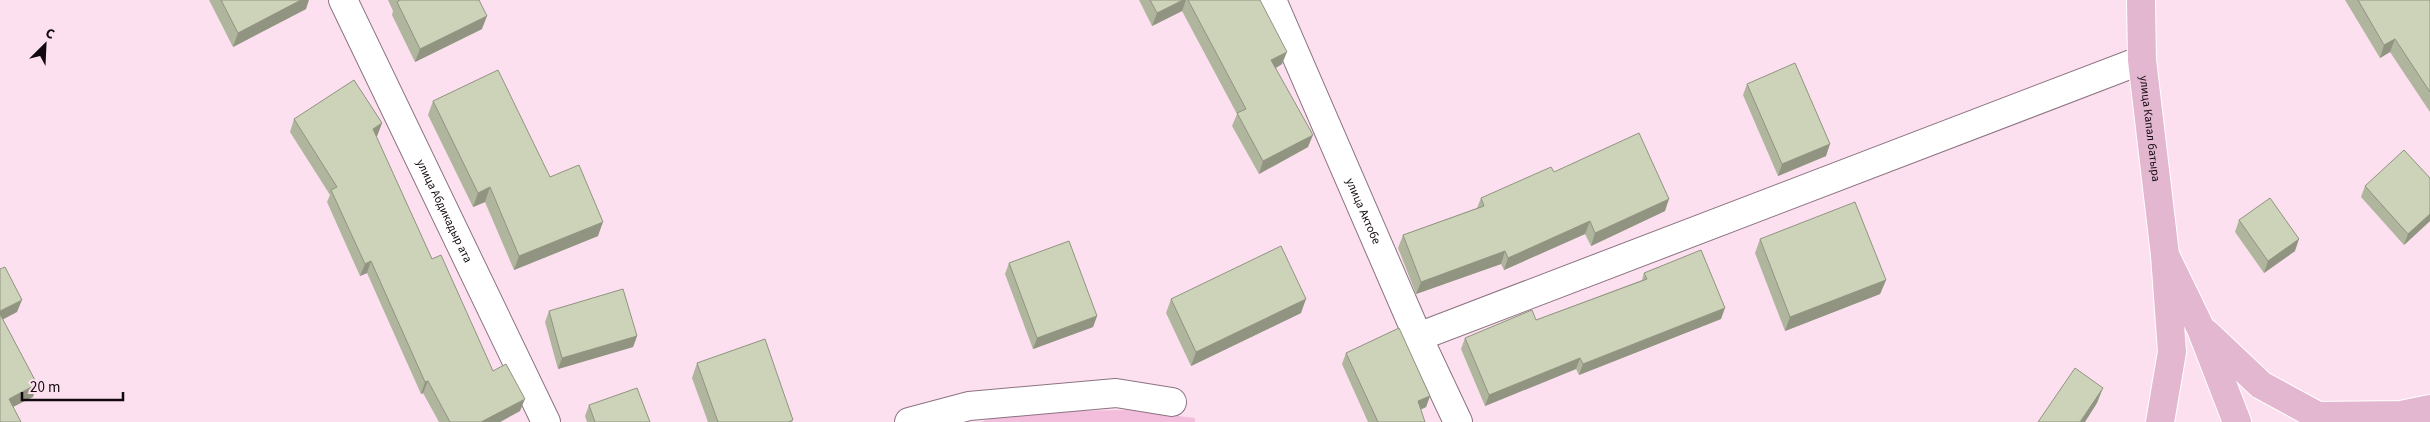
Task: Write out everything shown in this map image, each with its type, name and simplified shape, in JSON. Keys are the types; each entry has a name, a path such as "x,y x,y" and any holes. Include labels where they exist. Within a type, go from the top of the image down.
{"main road":[{"name":"улица Капал батыра","path":"2141,0 2142,60 2165,255 2172,352 2160,422"},
{"name":"улица Капал батыра","path":"2165,255 2201,329 2237,422"},
{"path":"2201,329 2261,384 2318,416 2401,415 2430,409"}],"street":[{"name":"улица Абдикадыр ата","path":"343,0 546,422"},
{"name":"улица Актобе","path":"1272,0 1418,337 1458,422"},
{"path":"1418,337 2142,60"},
{"path":"909,422 969,406 1116,393 1172,402"}],"shaded area":[{"path":"1128,410 1195,418 1195,422 980,422 1013,412"}],"building":[{"path":"221,0 301,0 238,33"},
{"path":"399,0 479,0 487,16 420,49 397,2"},
{"path":"1150,0 1183,0 1157,13"},
{"path":"1188,0 1260,0 1287,52 1271,60 1313,135 1263,161 1237,113 1246,109"},
{"path":"2358,0 2430,0 2430,92 2395,39 2384,45"},
{"path":"1795,63 1830,144 1782,164 1747,84"},
{"path":"498,70 550,177 579,165 603,222 519,256 490,187 478,193 433,101"},
{"path":"354,80 382,123 373,129 432,259 441,255 493,371 506,364 525,399 481,422 450,422 428,381 425,382 371,261 365,264 331,190 337,187 294,119"},
{"path":"1639,133 1669,199 1595,233 1590,221 1508,258 1505,251 1421,282 1403,235 1484,206 1481,198 1551,167 1554,172"},
{"path":"2404,150 2430,178 2430,214 2408,234 2365,186"},
{"path":"2270,198 2299,239 2268,261 2239,220"},
{"path":"1855,202 1886,280 1790,317 1760,239"},
{"path":"1069,241 1097,316 1037,338 1009,263"},
{"path":"1281,246 1306,299 1196,352 1171,299"},
{"path":"1701,250 1725,308 1583,364 1580,358 1489,395 1465,338 1532,310 1536,320 1647,279 1644,273"},
{"path":"5,267 22,300 0,311 0,269"},
{"path":"623,289 637,336 562,358 549,311"},
{"path":"0,314 37,384 9,399 21,422 0,422"},
{"path":"1399,328 1430,396 1418,401 1425,422 1378,422 1346,353"},
{"path":"765,339 793,420 788,422 718,422 697,363"},
{"path":"2075,368 2103,388 2080,422 2038,422"},
{"path":"637,388 650,422 595,422 589,405"}]}
